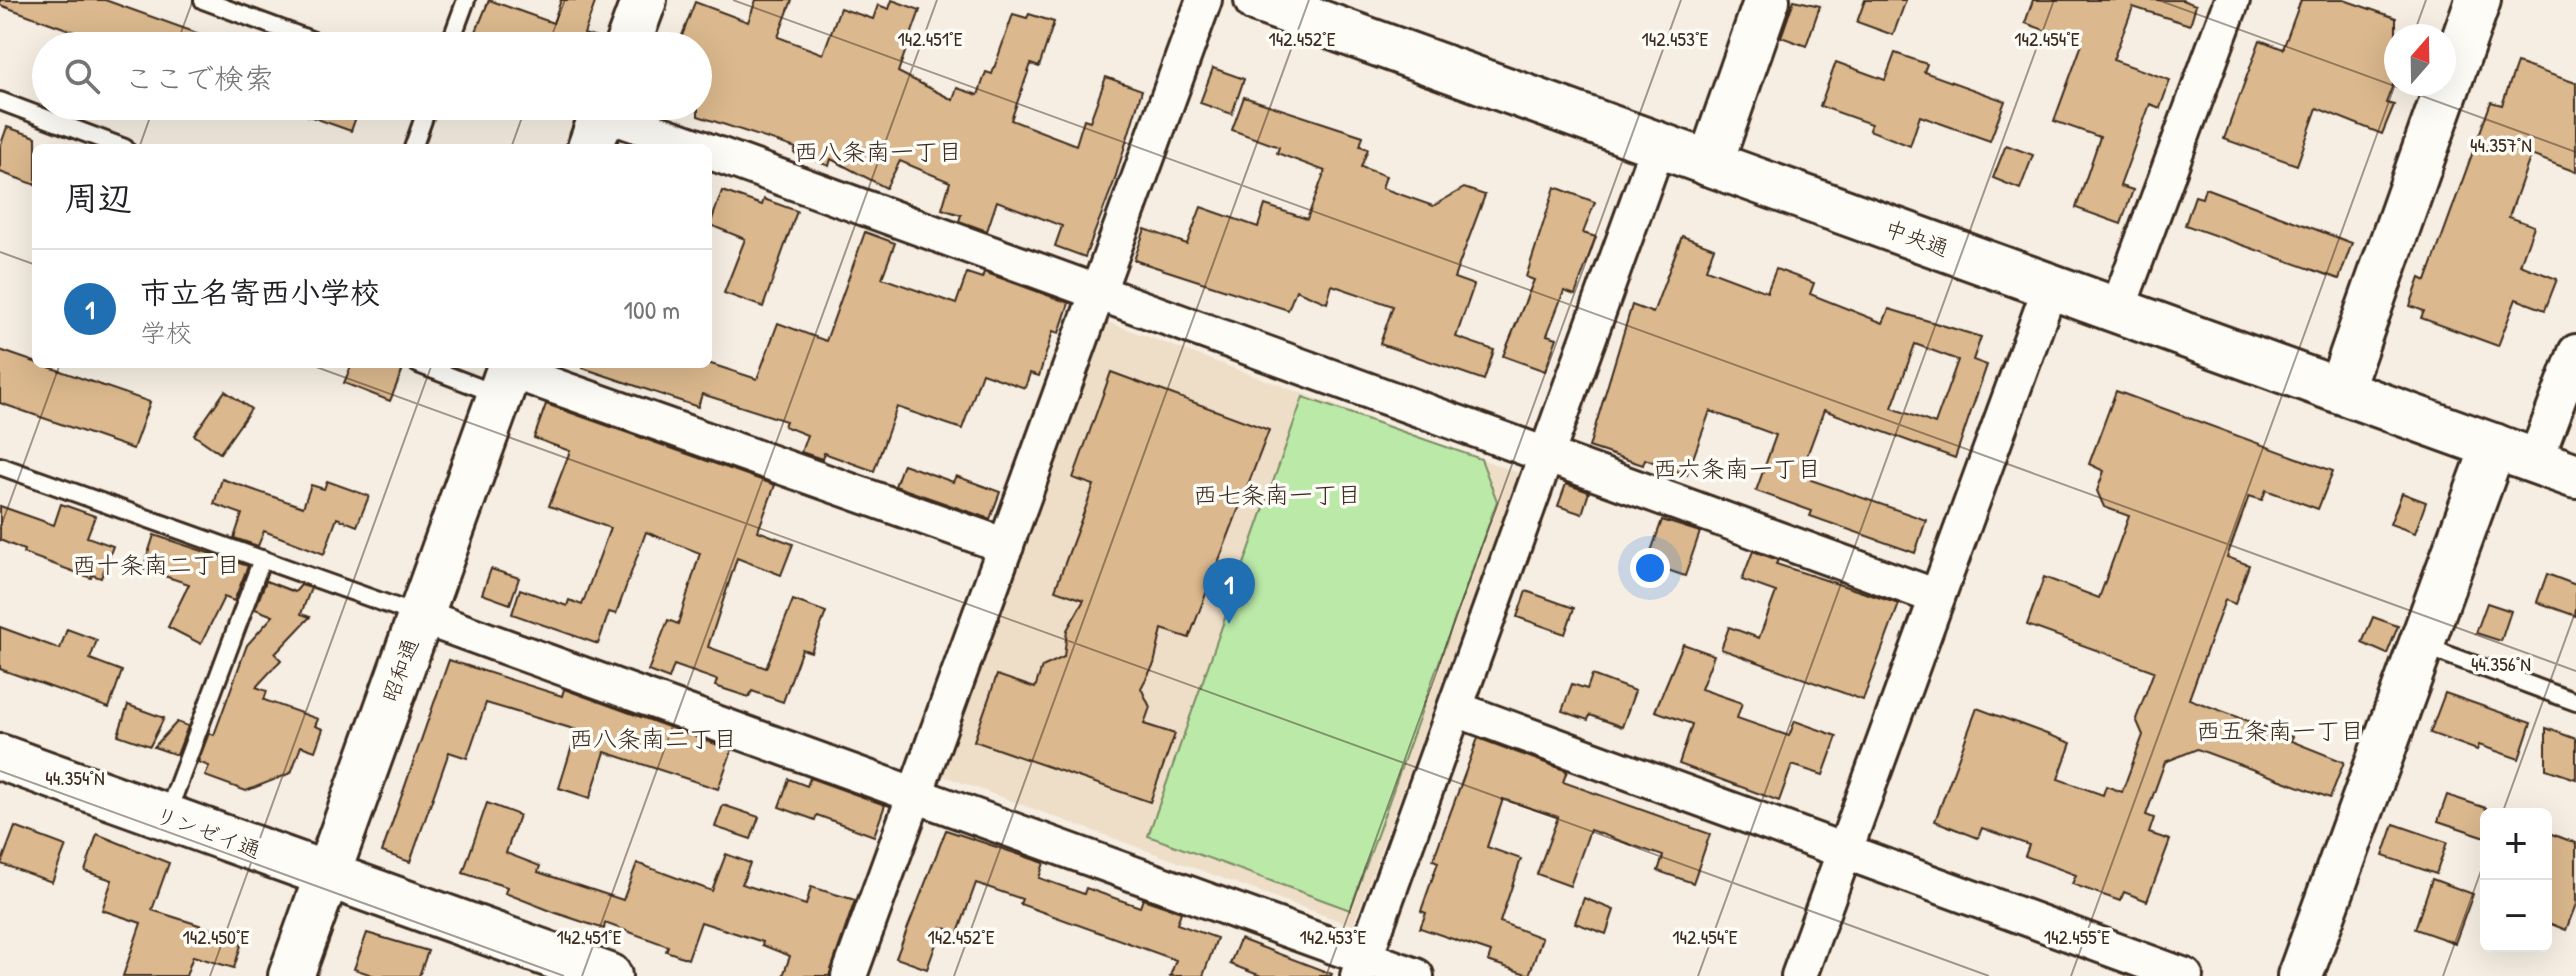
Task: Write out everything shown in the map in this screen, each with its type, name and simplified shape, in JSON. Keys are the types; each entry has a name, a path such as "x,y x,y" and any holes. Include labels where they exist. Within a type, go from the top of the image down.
{"street":[{"path":"632,32 644,0"},
{"path":"849,976 1204,0"},
{"name":"中央通","path":"1257,0 1339,14 1658,146 2118,308 2576,476"},
{"path":"1710,164 1767,0"},
{"path":"2118,308 2232,0"},
{"path":"2340,390 2478,0"},
{"path":"599,122 685,144"},
{"path":"1362,967 1658,146"},
{"path":"712,152 1937,597"},
{"path":"1799,976 2051,285"},
{"path":"2535,461 2576,352"},
{"path":"506,376 1006,546"},
{"name":"昭和通","path":"291,976 506,376"},
{"path":"2300,976 2494,446"},
{"path":"420,616 915,794 1362,967 1416,976"},
{"path":"1456,709 2185,976"},
{"name":"リンゼイ通","path":"0,757 326,874 585,972"}],"lane":[{"path":"203,0 289,32"},
{"path":"454,32 466,0"},
{"path":"0,101 32,113"},
{"path":"51,120 114,144"},
{"path":"414,144 423,120"},
{"path":"447,368 506,376"},
{"path":"0,466 420,616"},
{"path":"166,817 262,559"},
{"path":"2422,646 2576,702"}],"shaded area":[{"path":"1105,321 1519,473 1353,926 938,774"}],"green space":[{"path":"1303,397 1481,459 1497,501 1350,910 1148,836"}],"building":[{"path":"0,0 105,0 194,32 75,32 0,5"},
{"path":"489,0 553,23 561,0 596,0 585,32 476,32"},
{"path":"756,0 792,0 778,37 823,54 840,8 873,19 878,5 889,9 892,0 920,10 898,72 953,100 957,88 978,95 986,72 992,74 1013,14 1027,18 1029,14 1054,22 1039,67 1031,64 1011,120 1076,145 1084,119 1090,121 1106,77 1142,90 1114,182 1085,257 1055,246 1062,226 997,201 987,231 959,221 961,215 942,209 950,182 900,161 886,188 831,159 829,166 794,153 796,148 710,120 712,32 683,32 695,2 748,22"},
{"path":"1794,0 1820,6 1806,46 1781,37"},
{"path":"1865,0 1906,0 1893,35 1857,22"},
{"path":"2033,0 2182,0 2196,5 2190,25 2133,7 2113,60 2170,80 2160,108 2150,104 2120,186 2133,190 2121,224 2076,208 2100,137 2054,121 2082,44 2025,23"},
{"path":"2301,0 2344,0 2396,18 2396,24 2384,24 2384,96 2389,96 2386,103 2394,105 2382,134 2317,108 2297,165 2224,139 2260,40 2283,49"},
{"path":"1895,53 1927,64 1924,72 2005,101 1990,141 1920,116 1910,146 1869,130 1871,124 1820,106 1836,62 1885,80"},
{"path":"2517,63 2576,83 2576,172 2531,155 2509,217 2534,226 2520,265 2557,279 2545,310 2516,299 2498,346 2421,318 2424,311 2410,306 2420,278 2426,281 2491,102 2502,105"},
{"path":"1213,68 1244,79 1232,114 1200,103"},
{"path":"1244,97 1363,136 1360,146 1368,149 1361,167 1386,176 1382,188 1433,206 1464,188 1485,195 1454,278 1474,285 1456,337 1494,350 1484,380 1380,344 1393,306 1332,285 1327,303 1296,290 1288,310 1134,260 1145,229 1187,244 1201,207 1258,227 1265,205 1307,219 1325,171 1277,153 1279,147 1232,130"},
{"path":"320,120 355,120 351,131"},
{"path":"7,127 36,137 36,144 32,144 32,184 0,172 0,147"},
{"path":"2006,145 2033,155 2020,189 1993,178"},
{"path":"1555,187 1595,202 1583,233 1596,237 1575,295 1564,291 1547,335 1557,338 1545,371 1503,356 1534,280 1526,277"},
{"path":"2205,188 2352,243 2339,279 2185,225 2195,196 2202,198"},
{"path":"722,191 762,205 764,199 797,211 763,307 724,293 745,239 712,226"},
{"path":"865,232 895,243 882,278 956,304 967,273 982,278 984,272 1069,303 1059,333 1053,331 1039,376 1030,373 1025,388 982,373 962,429 897,407 874,471 824,453 822,459 801,452 807,435 784,426 786,421 702,394 698,407 583,368 712,368 712,364 757,379 778,323 826,341"},
{"path":"1682,236 1714,248 1706,269 1767,292 1776,269 1814,283 1810,294 1883,323 1889,309 1981,337 1973,360 1987,365 1955,458 1824,410 1801,472 1813,476 1811,480 1926,520 1915,553 1810,516 1812,511 1756,491 1776,435 1710,411 1687,475 1645,459 1643,465 1589,447 1632,305 1653,313","holes":["1915,344 1958,360 1935,424 1892,408"]},
{"path":"0,350 32,361 32,368 52,368 150,402 133,449 0,403"},
{"path":"350,368 403,368 390,401 344,383"},
{"path":"1111,372 1269,430 1189,638 1162,629 1154,664 1141,688 1150,707 1144,724 1175,734 1150,802 974,741 997,675 1035,688 1042,667 1064,657 1067,630 1084,600 1055,590 1094,485 1073,478"},
{"path":"225,391 251,409 220,453 194,435"},
{"path":"2116,391 2333,471 2318,509 2266,490 2262,500 2249,496 2227,557 2249,565 2235,604 2225,600 2189,699 2292,737 2291,741 2344,762 2330,798 2197,749 2165,762 2146,815 2154,818 2149,833 2170,840 2147,901 2124,892 2120,901 2072,884 2076,875 2025,856 2029,845 1982,828 1978,838 1935,821 1977,708 2071,743 2058,779 2103,795 2106,786 2122,792 2143,735 2136,719 2154,671 2027,625 2044,577 2099,598 2129,516 2104,507 2097,491 2104,471 2089,464"},
{"path":"546,404 775,485 758,531 793,544 781,575 737,558 708,647 766,668 793,600 826,612 811,652 802,649 783,702 752,691 749,697 715,686 717,680 674,665 669,679 648,671 668,620 678,624 700,553 646,532 616,614 609,612 598,644 512,614 520,589 567,606 569,600 582,605 610,528 549,506 570,451 534,438"},
{"path":"903,464 953,482 956,476 1000,492 990,519 895,486"},
{"path":"222,479 303,507 311,485 324,489 327,481 369,496 357,526 337,518 324,554 264,531 258,546 234,538 242,514 214,504"},
{"path":"1566,484 1589,492 1582,514 1558,506"},
{"path":"2402,493 2426,502 2415,533 2390,524"},
{"path":"61,504 95,516 87,537 113,546 101,578 92,575 91,578 23,553 24,550 0,540 0,506 54,525"},
{"path":"1662,520 1700,532 1685,576 1647,563"},
{"path":"154,535 248,566 234,601 224,597 201,644 168,627 189,584 143,569"},
{"path":"1753,551 1778,560 1776,564 1899,604 1863,700 1721,649 1729,627 1759,638 1776,592 1742,580"},
{"path":"491,569 519,578 510,604 482,594"},
{"path":"2547,574 2576,585 2576,616 2537,602"},
{"path":"266,581 295,592 301,585 311,588 301,614 310,617 275,654 281,660 256,687 267,691 264,700 318,719 315,726 323,729 315,751 301,746 291,773 246,791 205,776 209,766 198,762 209,733 214,735 247,645 273,616 255,609"},
{"path":"1526,591 1574,608 1565,634 1517,617"},
{"path":"2487,603 2511,611 2501,641 2476,633"},
{"path":"2373,617 2398,626 2387,654 2362,643"},
{"path":"0,627 60,649 67,629 97,640 90,659 122,671 109,708 0,669"},
{"path":"1683,644 1714,655 1701,689 1742,703 1737,718 1789,736 1795,721 1837,736 1823,775 1792,765 1779,801 1679,764 1692,724 1655,711"},
{"path":"449,660 562,696 564,689 732,750 718,789 605,752 590,798 559,788 577,730 486,703 467,758 449,752 410,862 382,852"},
{"path":"1592,675 1635,691 1622,727 1590,715 1588,720 1562,711 1572,684 1587,689"},
{"path":"2445,693 2531,723 2519,759 2479,745 2477,750 2430,733"},
{"path":"128,705 164,718 150,746 118,735"},
{"path":"177,722 188,726 177,755 154,747"},
{"path":"2546,728 2576,739 2576,779 2546,769"},
{"path":"1478,738 1567,771 1563,782 1710,834 1693,883 1658,871 1663,856 1590,830 1570,886 1537,874 1558,817 1503,799 1487,847 1521,859 1500,922 1542,938 1529,975 1488,961 1491,952 1420,928 1426,913 1421,911 1438,862 1433,860"},
{"path":"810,778 885,805 874,836 817,815 815,820 779,807 789,779 807,786"},
{"path":"2447,795 2486,808 2480,808 2480,835 2438,821"},
{"path":"487,803 519,815 506,853 540,866 538,872 623,900 637,863 712,891 726,854 750,863 742,884 806,905 811,887 855,900 829,976 783,976 790,956 762,945 763,942 701,922 688,959 666,951 668,946 605,923 604,929 556,913 505,893 507,887 463,873"},
{"path":"723,805 759,817 751,839 715,827"},
{"path":"2394,824 2447,842 2436,874 2383,856"},
{"path":"15,827 66,846 52,882 1,864"},
{"path":"946,830 1044,863 1039,878 1084,894 1086,888 1140,907 1143,899 1181,912 1177,924 1217,938 1203,976 1170,976 1176,960 1020,904 1022,899 976,883 958,933 942,927 927,969 896,958"},
{"path":"97,834 169,863 152,910 243,939 234,968 193,956 186,976 123,976 141,923 102,910 112,880 85,871"},
{"path":"2552,834 2576,843 2576,904 2566,930 2552,924"},
{"path":"2432,879 2473,894 2455,943 2415,929"},
{"path":"1584,898 1614,910 1606,934 1575,923"},
{"path":"367,933 428,951 419,976 375,976 354,969"},
{"path":"1240,939 1332,974 1261,976 1230,964"}],"place":[{"name":"市立名寄西小学校","path":"1229,624"}],"district":[{"name":"西八条南一丁目","path":"878,151"},
{"name":"西六条南一丁目","path":"1737,468"},
{"name":"西七条南一丁目","path":"1277,494"},
{"name":"西十条南二丁目","path":"156,564"},
{"name":"西五条南一丁目","path":"2280,730"},
{"name":"西八条南二丁目","path":"653,738"}]}
